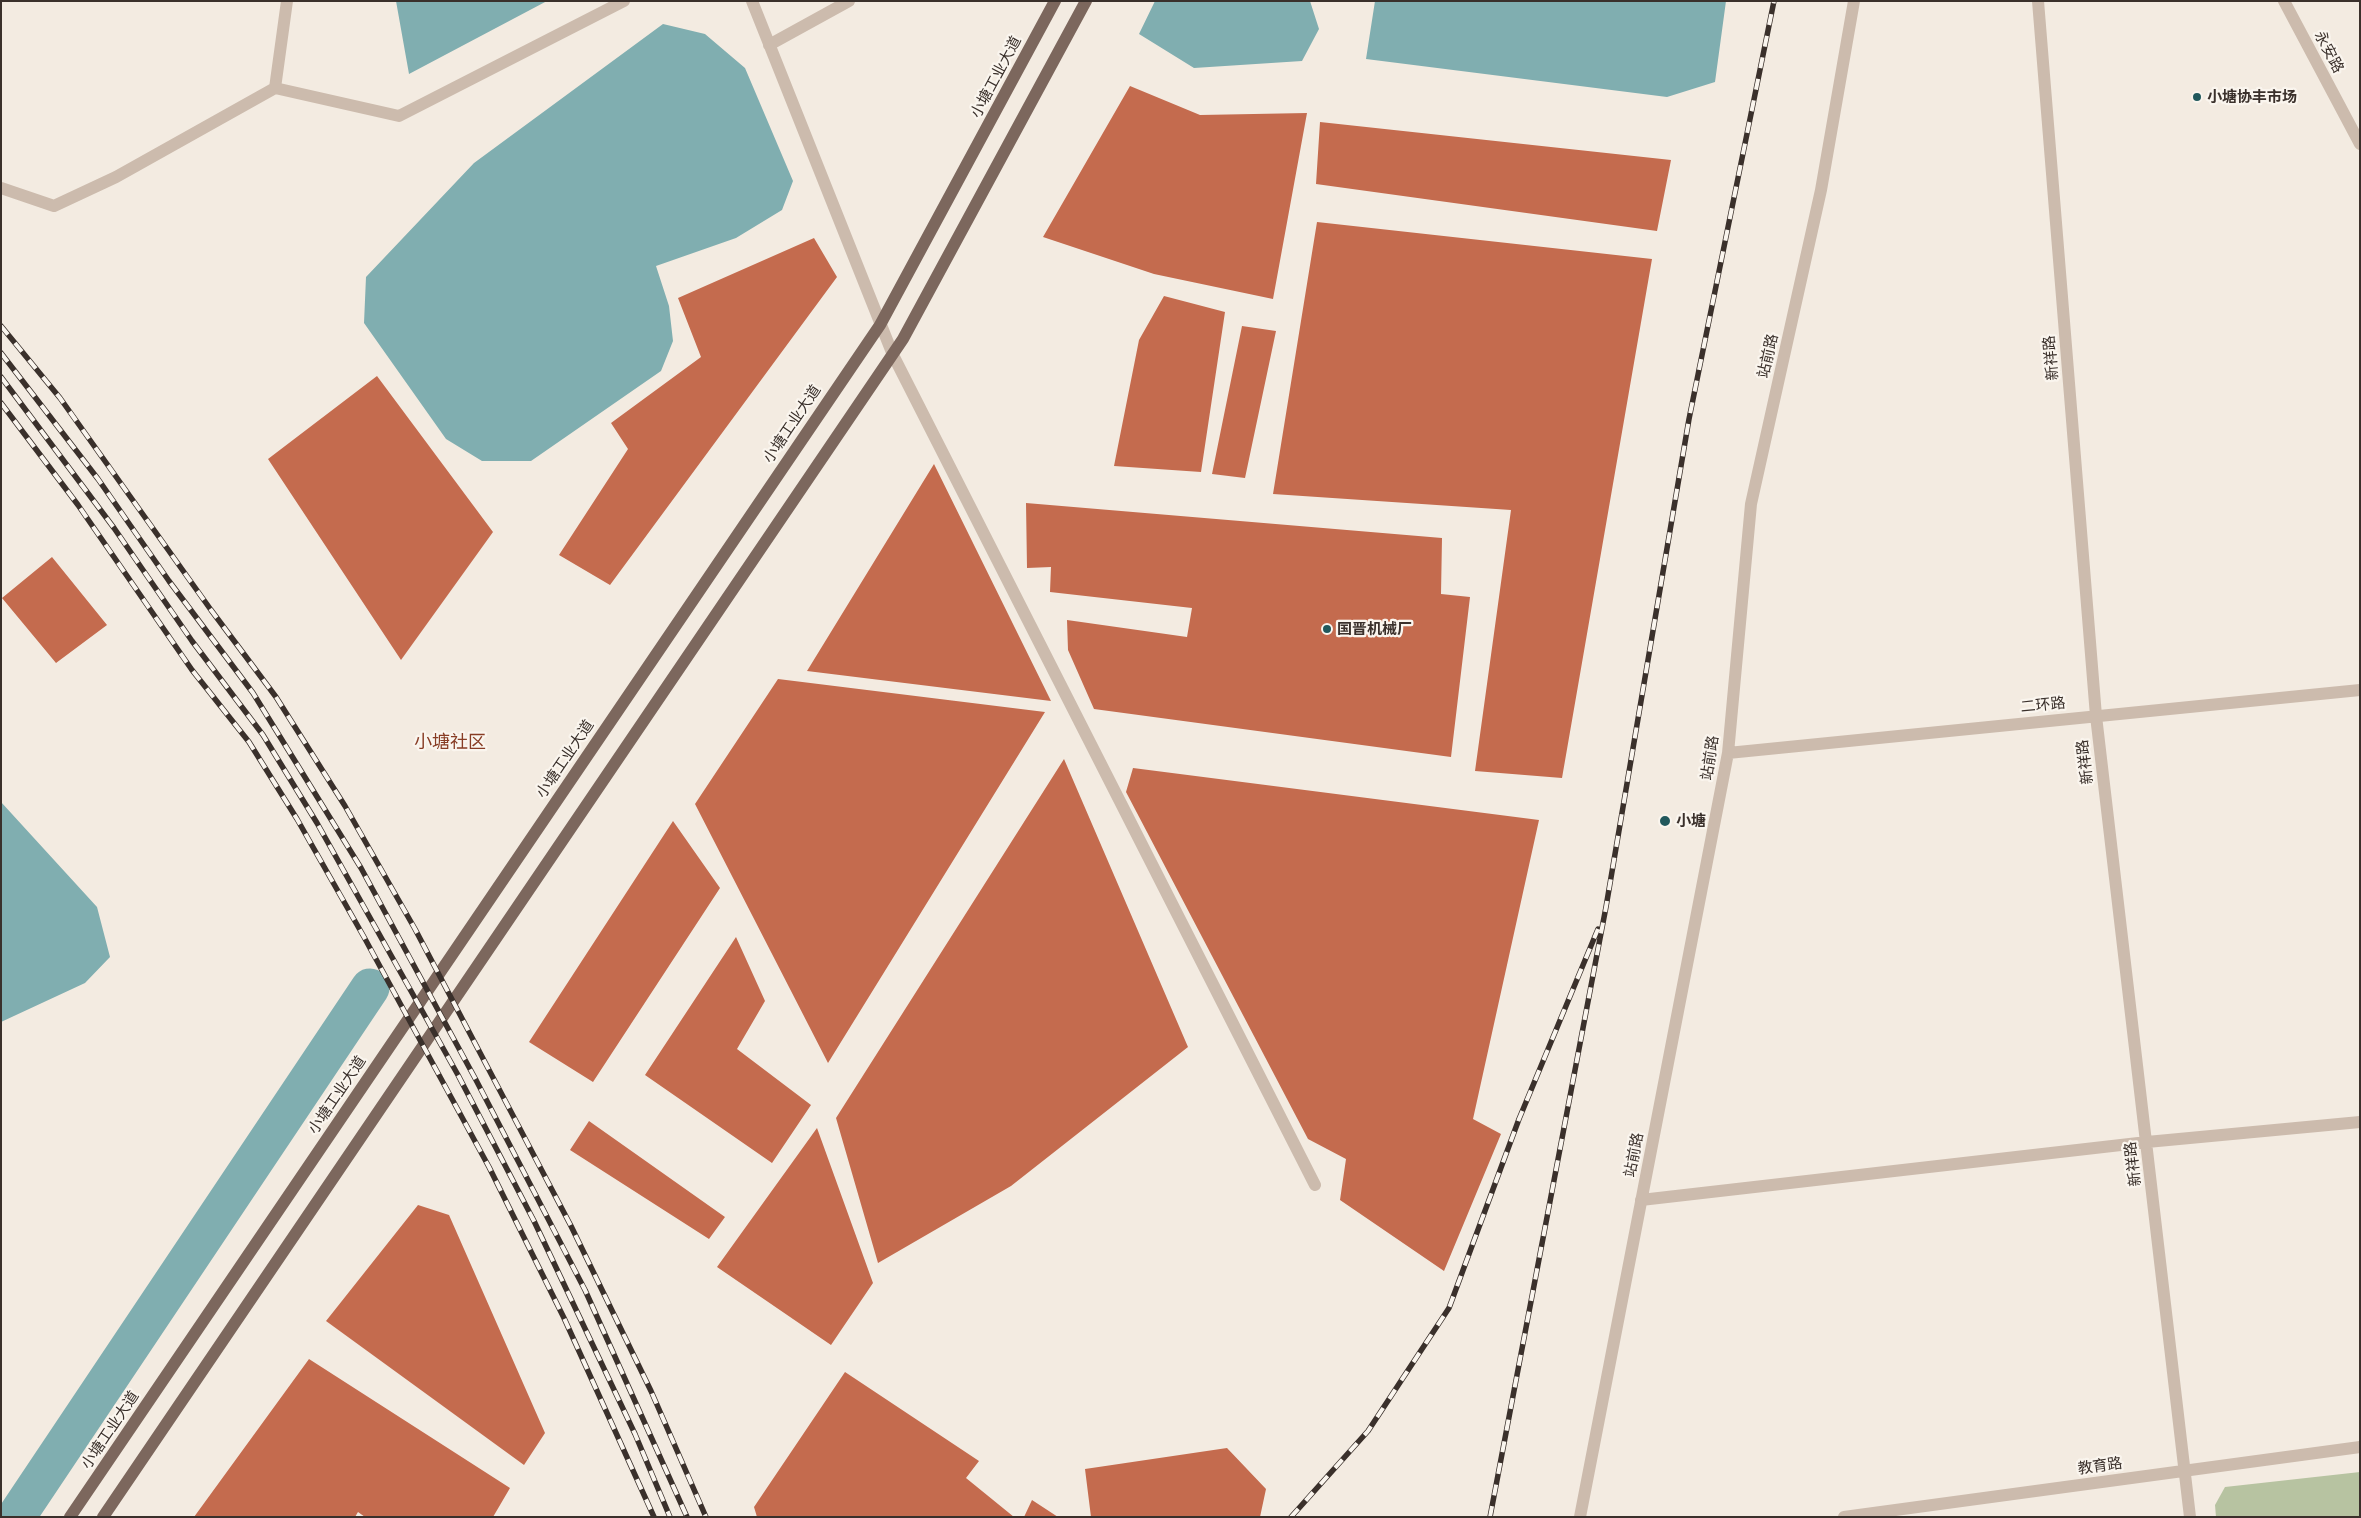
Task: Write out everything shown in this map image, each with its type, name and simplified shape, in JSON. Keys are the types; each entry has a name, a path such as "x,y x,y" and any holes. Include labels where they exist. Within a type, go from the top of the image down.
{"main road":[{"name":"小塘工业大道","path":"70,1517 880,325 1055,1"},
{"path":"103,1517 893,354 1086,1"}],"street":[{"path":"275,88 287,1"},
{"path":"1,188 54,206 116,177 275,88 399,116 624,1"},
{"path":"752,1 893,354 1315,1185"},
{"path":"769,45 849,1"},
{"name":"站前路","path":"1580,1517 1728,753 1751,504 1821,190 1854,1"},
{"name":"新祥路","path":"2038,1 2096,716 2190,1517"},
{"name":"永安路","path":"2284,1 2360,144"},
{"name":"二环路","path":"1728,753 2360,690"},
{"path":"1641,1200 2147,1142 2360,1122"},
{"name":"教育路","path":"1844,1517 2360,1447"}],"green space":[{"path":"2360,1472 2360,1517 2216,1517 2215,1505 2225,1487"}],"water":[{"path":"396,1 547,1 409,74"},
{"path":"1155,1 1310,1 1319,29 1302,61 1194,68 1139,34"},
{"path":"1375,1 1726,1 1715,82 1667,97 1366,59"},
{"path":"663,24 705,34 745,68 793,181 782,210 736,238 656,266 669,306 673,341 661,371 531,461 482,461 446,439 364,323 366,277 474,163"},
{"path":"1,802 97,907 110,957 85,983 1,1022"}],"building":[{"path":"1130,86 1200,115 1307,113 1273,299 1154,274 1043,237"},
{"path":"1320,122 1671,160 1657,231 1316,184"},
{"path":"1317,222 1652,259 1562,778 1475,771 1511,510 1273,494"},
{"path":"814,238 837,277 610,585 559,555 628,449 611,423 701,357 678,298"},
{"path":"1164,296 1225,312 1201,472 1114,466 1139,340"},
{"path":"1242,326 1276,331 1245,478 1212,474"},
{"path":"377,376 493,532 401,660 268,459"},
{"path":"934,464 1051,701 807,671"},
{"name":"国晋机械厂","path":"1026,503 1442,538 1441,594 1470,597 1451,757 1094,709 1068,650 1067,620 1187,637 1192,608 1050,592 1051,567 1027,568"},
{"path":"52,557 107,625 56,663 2,598"},
{"path":"778,679 1045,712 828,1063 695,804"},
{"path":"1064,759 1188,1047 1011,1186 878,1263 836,1118"},
{"path":"1133,768 1539,820 1473,1119 1501,1134 1444,1271 1340,1200 1346,1159 1308,1139 1126,792"},
{"path":"673,821 720,888 593,1082 529,1042"},
{"path":"736,937 765,1001 737,1049 811,1105 772,1163 645,1075"},
{"path":"589,1121 725,1217 709,1239 570,1150"},
{"path":"817,1128 873,1283 831,1345 717,1267"},
{"path":"418,1205 449,1215 545,1433 524,1465 326,1321"},
{"path":"309,1359 510,1488 493,1517 365,1517 358,1512 355,1517 194,1517"},
{"path":"845,1372 979,1461 966,1478 1014,1517 757,1517 754,1507"},
{"path":"1227,1448 1266,1489 1260,1517 1091,1517 1085,1469"},
{"path":"1032,1500 1058,1517 1024,1517"}],"waterway":[{"path":"16,1517 370,988"}],"railway":[{"path":"1490,1517 1606,907 1689,419 1774,1"},
{"path":"1,326 60,398 211,610 276,697 345,806 415,929 571,1226 651,1391 706,1517"},
{"path":"1,353 98,479 169,581 253,693 361,868 476,1080 585,1290 687,1517"},
{"path":"1,377 114,528 192,641 263,735 317,823 458,1075 534,1221 635,1434 670,1517"},
{"path":"1,403 78,505 192,670 249,742 297,819 364,937 489,1167 564,1318 654,1517"},
{"path":"1291,1517 1368,1431 1449,1308 1519,1119 1598,929"}],"place":[{"name":"小塘协丰市场","path":"2197,97"},
{"name":"国晋机械厂","path":"1327,629"},
{"name":"小塘","path":"1665,821"}],"district":[{"name":"小塘社区","path":"450,742"}]}
